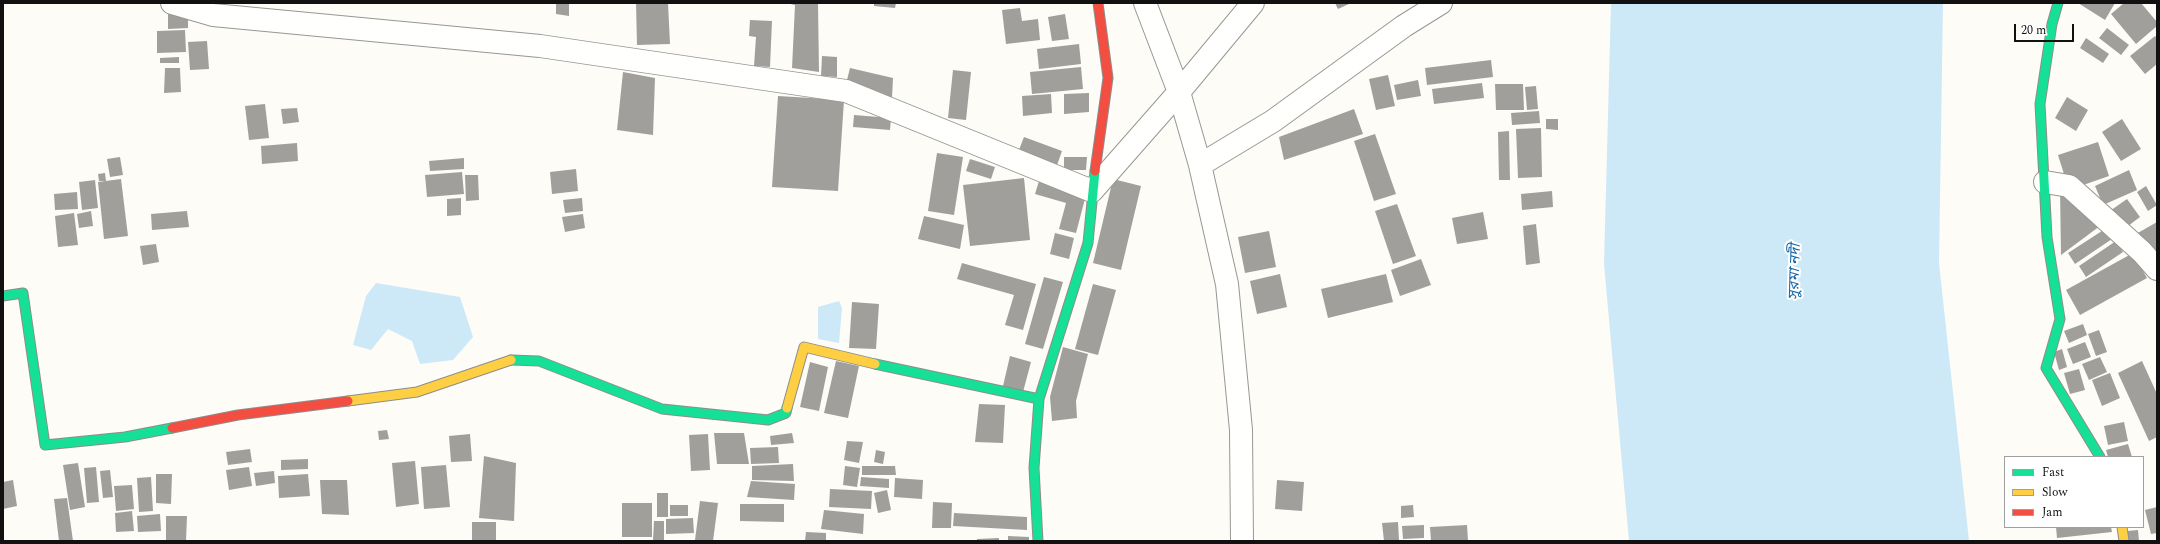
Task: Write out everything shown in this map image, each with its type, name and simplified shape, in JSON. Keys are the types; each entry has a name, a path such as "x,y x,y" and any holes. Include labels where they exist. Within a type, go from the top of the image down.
{"street":[{"path":"172,3 213,15 540,46 846,91 1092,191"},
{"path":"1038,541 1034,468 1039,399 1088,243 1092,191 1108,78 1098,3"},
{"path":"1145,3 1179,92 1200,165 1227,284 1241,430 1242,541"},
{"path":"1092,191 1179,92 1253,3"},
{"path":"1200,165 1273,121 1404,26 1442,3"},
{"path":"2058,3 2052,24 2040,104 2046,182 2047,237 2060,320 2046,368 2099,456"},
{"path":"2046,182 2069,186 2142,252 2157,269"},
{"path":"3,296 23,293 45,445 125,437 238,415 418,392 508,360 539,362 662,409 768,420 786,413 804,347 914,374 1039,399"},
{"path":"2122,528 2124,541"}],"water":[{"name":"সুরমা নদী","path":"1611,3 1943,3 1939,263 1969,541 1629,541 1604,264"},
{"path":"376,283 460,297 473,337 453,360 420,364 412,341 388,329 371,350 353,345 366,296"},
{"path":"839,301 842,308 839,343 818,339 818,307"}],"building":[{"path":"556,3 569,3 569,16 556,14"},
{"path":"636,3 668,3 670,44 637,45"},
{"path":"786,3 818,3 819,72 792,68 795,5"},
{"path":"874,3 896,3 895,8 874,6"},
{"path":"1335,3 1351,3 1338,9"},
{"path":"2078,3 2115,3 2105,20"},
{"path":"2124,3 2141,3 2157,22 2157,26 2136,44 2111,14"},
{"path":"1020,8 1022,21 1038,19 1040,40 1006,44 1002,10"},
{"path":"168,13 188,13 188,28 168,29"},
{"path":"1065,14 1069,39 1052,41 1048,17"},
{"path":"750,20 772,21 770,67 754,66 756,37 749,36"},
{"path":"2107,28 2129,45 2121,55 2099,38"},
{"path":"185,30 186,52 157,53 157,31"},
{"path":"2155,36 2157,38 2157,64 2145,74 2130,56"},
{"path":"2086,38 2109,54 2103,63 2080,48"},
{"path":"207,41 209,69 190,70 188,42"},
{"path":"1079,44 1081,64 1039,69 1037,49"},
{"path":"822,56 837,57 837,77 821,76"},
{"path":"179,57 179,63 160,63 160,58"},
{"path":"1491,60 1493,77 1427,85 1425,68"},
{"path":"1081,67 1083,89 1032,94 1030,72"},
{"path":"165,68 180,68 181,92 164,93"},
{"path":"850,68 893,78 892,98 846,84"},
{"path":"953,70 971,72 966,120 948,118"},
{"path":"623,72 655,78 653,135 617,130"},
{"path":"1388,75 1395,106 1376,110 1369,79"},
{"path":"1418,80 1421,96 1397,100 1394,85"},
{"path":"1482,83 1484,98 1434,104 1432,89"},
{"path":"1495,84 1523,84 1524,110 1496,110"},
{"path":"1536,86 1538,109 1527,110 1525,87"},
{"path":"1089,93 1089,112 1064,114 1064,94"},
{"path":"1051,94 1052,113 1023,116 1022,96"},
{"path":"778,96 844,100 838,191 772,187"},
{"path":"2067,97 2088,110 2076,131 2055,118"},
{"path":"265,104 269,138 249,140 245,106"},
{"path":"297,108 299,122 283,124 281,109"},
{"path":"1354,109 1363,134 1284,160 1279,137"},
{"path":"1539,111 1540,123 1512,125 1511,113"},
{"path":"854,115 891,118 890,130 853,127"},
{"path":"1546,119 1558,119 1558,130 1546,129"},
{"path":"2122,119 2141,149 2121,161 2102,132"},
{"path":"1541,128 1542,177 1518,178 1516,129"},
{"path":"1509,131 1510,180 1499,180 1498,132"},
{"path":"1375,134 1396,194 1374,201 1354,141"},
{"path":"1024,137 1062,151 1056,168 1017,155"},
{"path":"2098,142 2109,176 2069,190 2058,155"},
{"path":"297,143 298,161 262,164 261,146"},
{"path":"937,153 963,157 954,215 928,211"},
{"path":"120,157 123,175 110,177 107,159"},
{"path":"1064,157 1087,157 1086,170 1064,170"},
{"path":"464,158 464,169 430,171 429,161"},
{"path":"970,159 995,167 991,179 966,171"},
{"path":"576,169 578,191 552,194 550,172"},
{"path":"2129,170 2137,190 2103,205 2095,186"},
{"path":"462,172 464,194 427,197 425,175"},
{"path":"105,173 106,181 99,181 98,174"},
{"path":"465,175 478,175 479,200 466,201"},
{"path":"1024,178 1030,240 970,246 963,185"},
{"path":"121,179 128,236 104,239 98,182"},
{"path":"1113,179 1141,186 1121,270 1093,263"},
{"path":"95,180 98,208 82,210 79,182"},
{"path":"1039,181 1086,195 1076,233 1059,229 1066,203 1035,194"},
{"path":"2146,186 2157,205 2148,211 2137,192"},
{"path":"2060,189 2104,223 2061,255"},
{"path":"1552,191 1553,207 1522,210 1521,194"},
{"path":"77,192 78,209 55,210 54,194"},
{"path":"461,198 461,215 447,216 447,199"},
{"path":"582,198 583,211 565,213 563,200"},
{"path":"2127,199 2140,217 2120,232 2107,213"},
{"path":"1397,204 1416,256 1393,264 1375,211"},
{"path":"91,211 93,226 79,228 77,214"},
{"path":"187,211 189,227 152,230 151,214"},
{"path":"1483,212 1488,239 1457,244 1452,218"},
{"path":"74,213 78,245 58,247 55,216"},
{"path":"583,214 585,228 565,232 562,217"},
{"path":"924,216 964,225 960,249 918,239"},
{"path":"2157,222 2157,264 2136,234"},
{"path":"1536,224 1540,263 1526,265 1523,226"},
{"path":"2105,229 2112,239 2075,264 2068,253"},
{"path":"1269,231 1276,267 1245,273 1238,237"},
{"path":"1055,233 1074,238 1069,259 1050,254"},
{"path":"2116,241 2123,252 2086,277 2079,266"},
{"path":"156,244 159,262 143,265 140,246"},
{"path":"2133,253 2147,278 2080,315 2066,290"},
{"path":"1421,259 1431,285 1400,296 1391,270"},
{"path":"962,263 1036,284 1023,330 1005,325 1014,295 957,279"},
{"path":"1280,274 1287,307 1257,314 1250,281"},
{"path":"1386,274 1393,302 1328,318 1321,289"},
{"path":"1044,277 1063,282 1043,349 1025,344"},
{"path":"1093,284 1116,290 1098,355 1075,349"},
{"path":"852,302 879,304 876,349 849,348"},
{"path":"2083,324 2087,335 2069,343 2064,331"},
{"path":"2099,330 2107,352 2096,356 2088,334"},
{"path":"2085,342 2091,357 2073,364 2067,349"},
{"path":"1063,347 1088,354 1076,401 1077,418 1052,421 1050,397"},
{"path":"2062,349 2067,367 2059,370 2054,352"},
{"path":"1010,356 1031,362 1023,392 1003,386"},
{"path":"2100,357 2107,372 2089,380 2082,364"},
{"path":"836,361 859,366 848,418 824,413"},
{"path":"2142,361 2157,394 2157,437 2149,441 2118,373"},
{"path":"810,362 828,367 819,411 800,407"},
{"path":"2079,369 2085,390 2070,394 2064,373"},
{"path":"2110,373 2120,398 2102,406 2092,380"},
{"path":"979,404 1005,405 1003,443 975,442"},
{"path":"2124,422 2128,441 2108,445 2104,426"},
{"path":"387,430 389,439 379,440 378,431"},
{"path":"714,433 744,433 749,464 717,464"},
{"path":"792,433 794,443 771,445 770,436"},
{"path":"470,434 472,461 451,462 449,436"},
{"path":"708,434 710,470 691,471 689,435"},
{"path":"847,441 863,442 859,463 844,460"},
{"path":"2128,444 2132,456 2108,456 2106,450"},
{"path":"778,447 779,463 751,464 750,448"},
{"path":"250,449 252,462 228,465 226,452"},
{"path":"876,450 885,452 883,464 874,462"},
{"path":"484,456 516,463 514,521 479,518"},
{"path":"308,459 308,469 281,470 281,460"},
{"path":"415,461 419,504 396,507 392,463"},
{"path":"78,463 85,507 70,510 63,465"},
{"path":"793,464 794,481 752,480 752,466"},
{"path":"446,465 450,507 424,509 421,467"},
{"path":"845,466 860,468 857,487 843,485"},
{"path":"862,466 895,466 896,475 862,475"},
{"path":"96,467 99,502 87,503 84,468"},
{"path":"249,467 252,486 229,490 226,470"},
{"path":"110,470 113,497 103,498 100,471"},
{"path":"274,471 275,483 256,486 254,473"},
{"path":"156,474 172,474 171,504 156,503"},
{"path":"308,474 310,496 279,498 278,476"},
{"path":"151,477 153,511 139,512 137,478"},
{"path":"861,477 889,479 889,488 860,486"},
{"path":"895,478 923,480 922,499 894,497"},
{"path":"13,480 17,506 3,509 3,482"},
{"path":"320,480 347,480 349,515 322,514"},
{"path":"1277,480 1304,482 1302,511 1275,509"},
{"path":"751,481 795,484 794,500 747,497"},
{"path":"132,485 134,509 116,511 114,486"},
{"path":"830,489 872,491 871,509 829,507"},
{"path":"887,490 891,510 878,513 874,493"},
{"path":"657,493 668,493 668,517 657,517"},
{"path":"67,498 73,541 59,541 54,499"},
{"path":"700,501 718,503 713,541 695,540"},
{"path":"933,502 952,503 951,528 932,528"},
{"path":"622,503 652,503 652,537 622,537"},
{"path":"740,504 784,504 784,522 740,521"},
{"path":"670,505 688,505 688,516 670,516"},
{"path":"1413,505 1414,517 1401,518 1401,506"},
{"path":"2157,507 2157,533 2151,534 2145,510"},
{"path":"824,510 864,514 863,534 821,529"},
{"path":"132,511 134,531 116,532 115,513"},
{"path":"954,513 1027,517 1027,530 953,526"},
{"path":"160,514 161,531 138,532 137,516"},
{"path":"166,516 187,516 186,541 166,541"},
{"path":"693,518 694,533 666,534 666,519"},
{"path":"654,521 664,521 664,540 653,540"},
{"path":"472,522 496,522 496,541 472,541"},
{"path":"1398,522 1399,540 1384,541 1382,523"},
{"path":"1424,525 1424,538 1403,539 1402,526"},
{"path":"1467,525 1468,541 1431,541 1430,527"},
{"path":"2056,528 2111,528 2112,532 2057,538"},
{"path":"2138,530 2139,541 2128,541 2127,531"},
{"path":"806,532 826,533 826,541 805,541"},
{"path":"1008,536 1029,537 1029,541 1008,541"},
{"path":"999,538 999,541 977,541 977,539"}],"traffic: fast":[{"path":"2058,3 2052,24 2040,104 2047,237 2060,319 2046,368 2099,456"},
{"path":"1038,541 1034,468 1039,399 1088,243 1095,171"},
{"path":"3,296 23,293 45,445 125,437 172,428"},
{"path":"511,360 539,361 662,409 768,420 786,413 787,408"},
{"path":"875,364 1039,399"}],"traffic: slow":[{"path":"787,408 804,347 875,364"},
{"path":"348,401 417,392 511,360"},
{"path":"2122,528 2124,541"}],"traffic: jam":[{"path":"1095,171 1108,78 1098,3"},
{"path":"172,428 238,415 348,401"}]}
